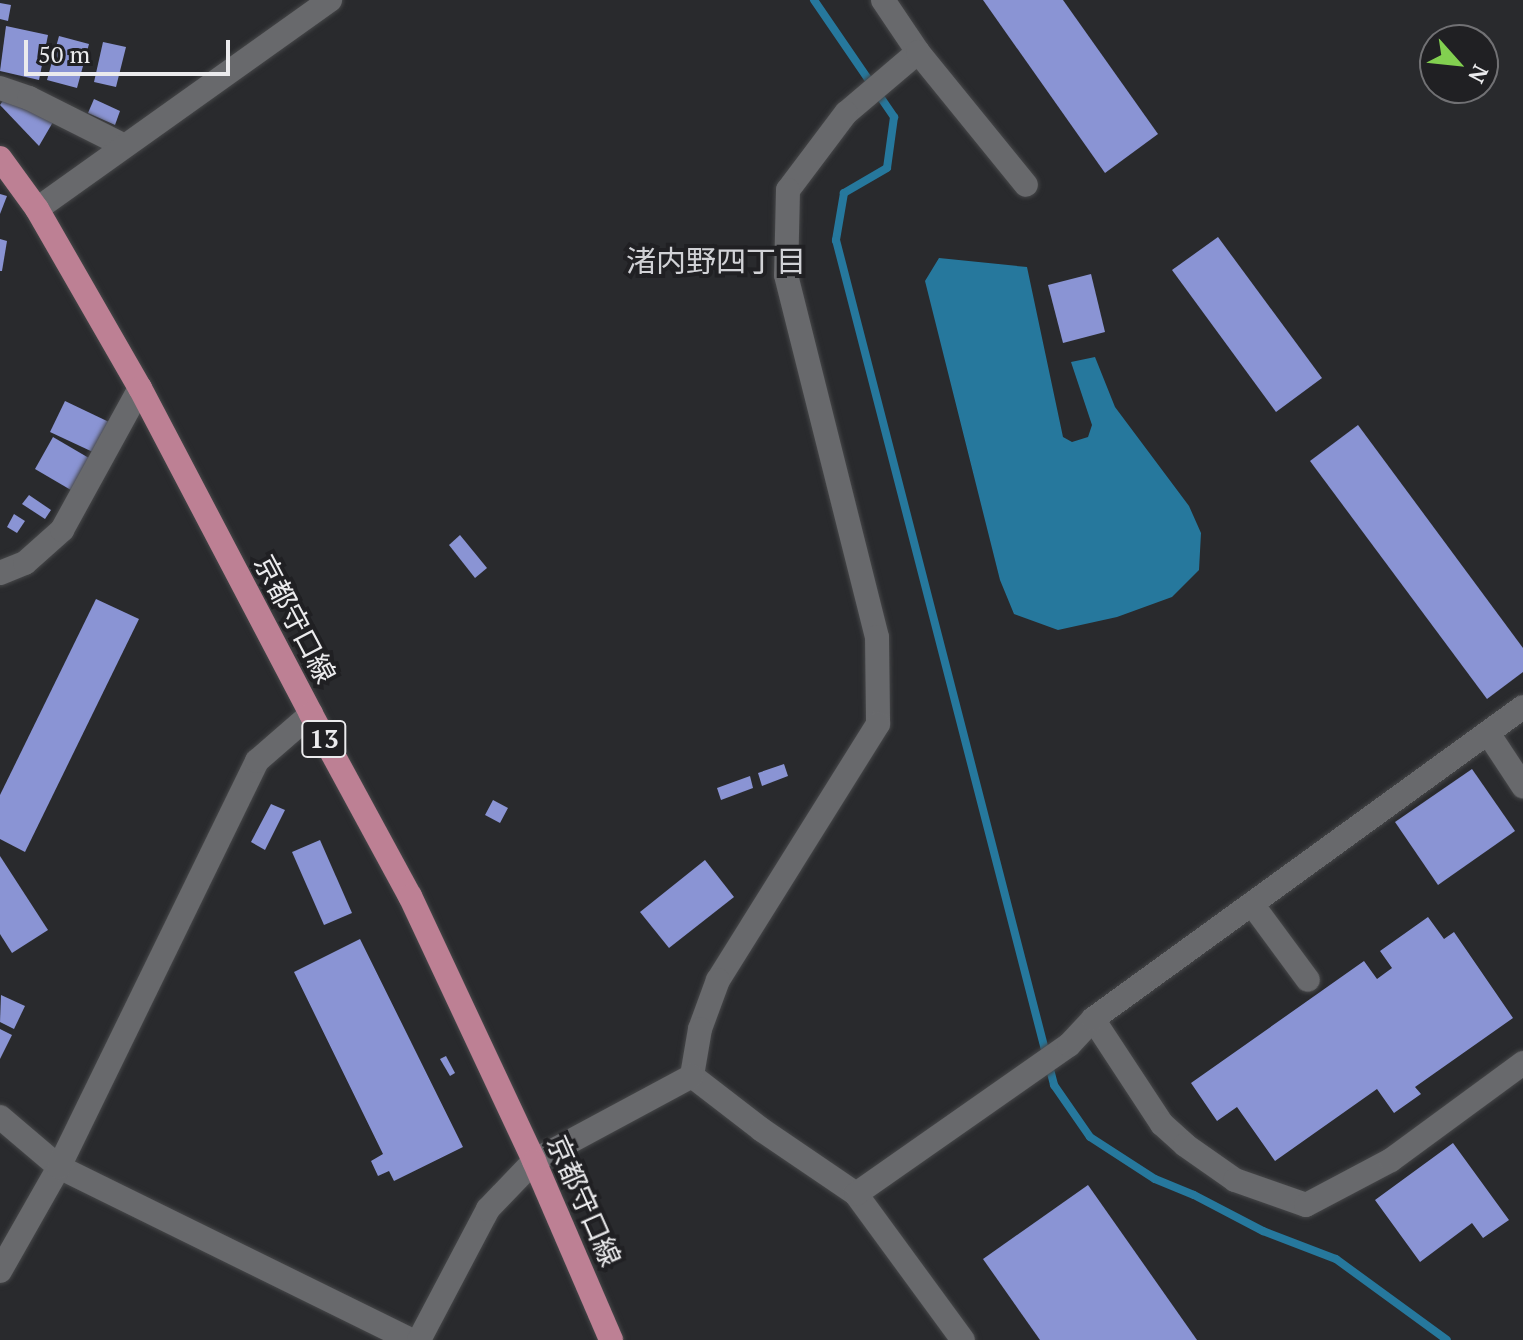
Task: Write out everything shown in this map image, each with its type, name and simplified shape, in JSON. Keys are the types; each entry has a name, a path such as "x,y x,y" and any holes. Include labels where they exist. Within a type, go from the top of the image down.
{"main road":[{"name":"京都守口線","path":"0,158 37,209 140,388 410,896 534,1161 611,1340"}],"street":[{"path":"37,209 330,0"},
{"path":"883,0 918,52 1026,185"},
{"path":"692,1076 700,1029 718,980 878,724 877,637 786,275 788,190 846,113 918,52"},
{"path":"0,88 29,98 125,146"},
{"path":"0,573 25,563 62,530 140,388"},
{"path":"856,1194 1069,1045 1093,1019 1523,707"},
{"path":"0,1271 59,1167 257,761 311,714"},
{"path":"1488,733 1523,786"},
{"path":"1252,904 1308,980"},
{"path":"1093,1019 1162,1124 1185,1145 1235,1180 1306,1205 1391,1160 1523,1063"},
{"path":"419,1340 488,1209 534,1161 692,1076"},
{"path":"692,1076 762,1130 856,1194 957,1334"},
{"path":"0,1117 59,1167 410,1340"}],"water":[{"path":"939,258 1027,267 1063,437 1072,442 1088,437 1092,425 1071,362 1095,357 1115,407 1189,506 1201,533 1199,570 1172,597 1117,617 1058,630 1014,614 1000,580 925,281"}],"building":[{"path":"983,0 1063,0 1158,134 1105,173"},
{"path":"0,3 11,5 8,21 0,19"},
{"path":"6,26 48,35 39,80 0,71"},
{"path":"59,36 89,44 77,88 47,80"},
{"path":"103,42 126,47 116,87 94,82"},
{"path":"6,96 53,122 39,146 0,105"},
{"path":"94,99 120,111 115,125 88,113"},
{"path":"0,194 7,196 0,214"},
{"path":"1218,237 1322,378 1276,412 1172,270"},
{"path":"0,239 7,241 2,271 0,271"},
{"path":"1091,274 1105,332 1063,343 1048,285"},
{"path":"65,401 109,422 95,453 50,432"},
{"path":"1358,425 1523,648 1523,672 1487,699 1310,461"},
{"path":"53,437 94,461 76,493 35,469"},
{"path":"29,495 51,510 45,519 22,504"},
{"path":"14,514 25,521 17,533 7,527"},
{"path":"460,535 487,568 475,578 449,545"},
{"path":"96,599 139,619 25,852 0,839 0,795"},
{"path":"784,764 788,776 762,786 758,773"},
{"path":"1472,769 1515,831 1438,885 1395,822"},
{"path":"750,776 753,788 721,800 717,788"},
{"path":"493,800 508,808 500,823 485,815"},
{"path":"271,804 285,810 265,850 251,842"},
{"path":"320,840 352,913 324,925 292,852"},
{"path":"0,856 48,930 12,953 0,934"},
{"path":"705,860 734,897 669,948 640,912"},
{"path":"1428,917 1444,939 1454,932 1513,1018 1415,1087 1421,1094 1394,1113 1377,1089 1275,1161 1237,1107 1217,1121 1191,1083 1364,961 1377,979 1392,968 1380,951"},
{"path":"360,939 463,1147 394,1181 389,1171 378,1176 371,1161 383,1154 294,972"},
{"path":"1,995 25,1006 14,1029 0,1022"},
{"path":"0,1029 12,1035 0,1059"},
{"path":"446,1056 455,1073 450,1076 440,1059"},
{"path":"1453,1143 1509,1220 1483,1238 1472,1223 1420,1262 1375,1200"},
{"path":"1088,1185 1197,1340 1040,1340 983,1259"}],"waterway":[{"path":"814,0 894,117 887,168 844,193 836,240 1054,1085 1090,1137 1155,1179 1194,1195 1263,1231 1336,1259 1447,1340"}],"district":[{"name":"渚内野四丁目","path":"716,261"}]}
